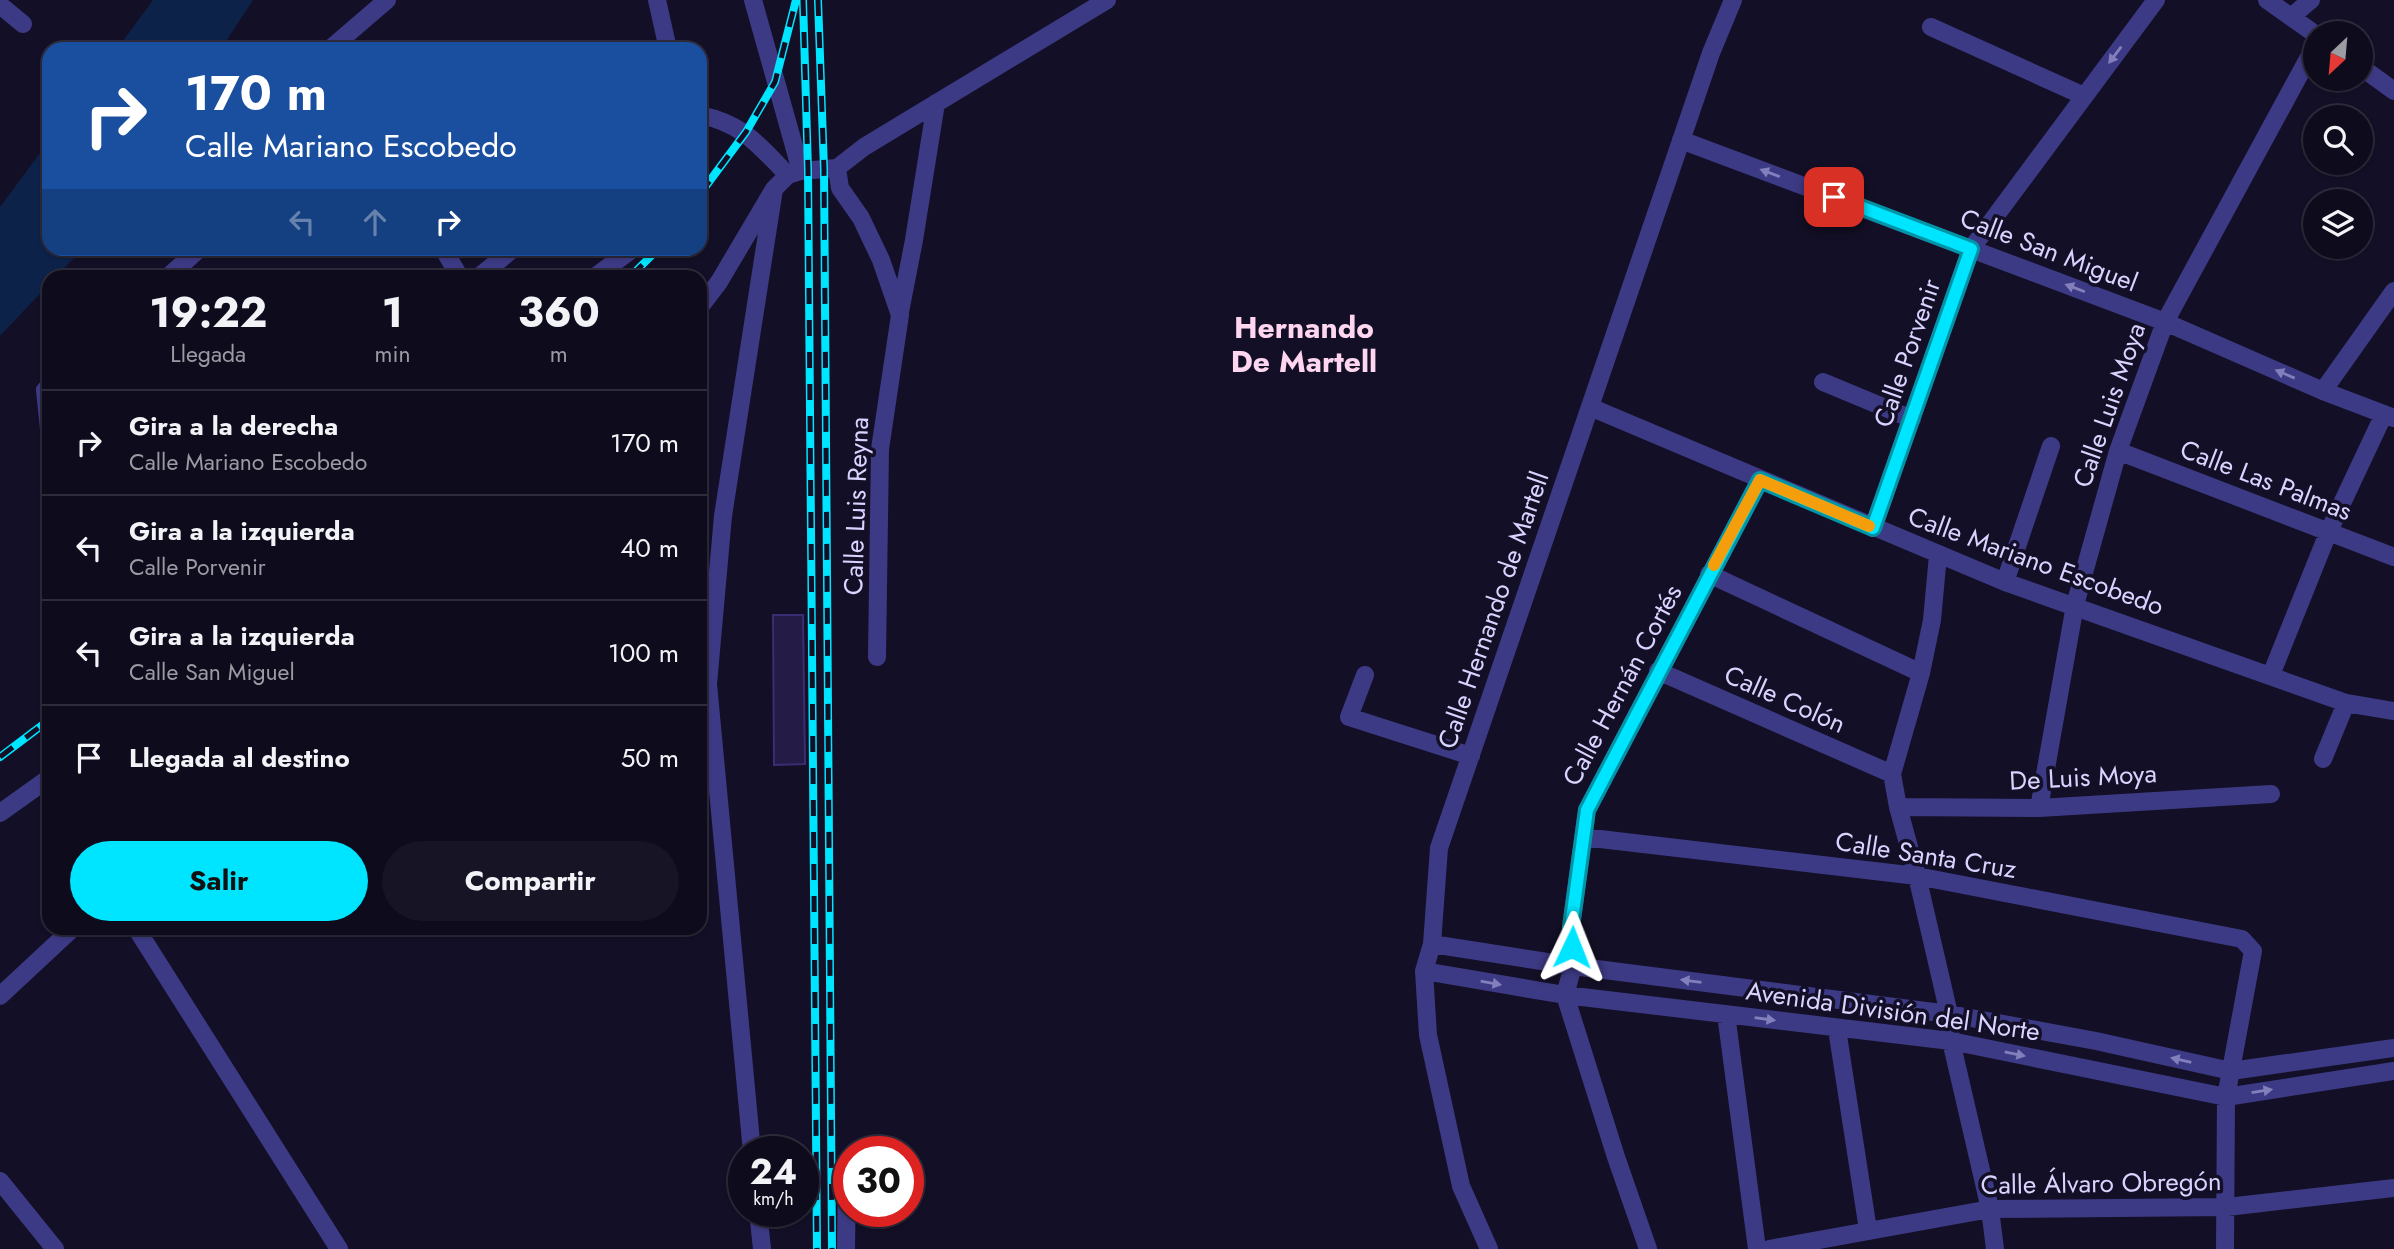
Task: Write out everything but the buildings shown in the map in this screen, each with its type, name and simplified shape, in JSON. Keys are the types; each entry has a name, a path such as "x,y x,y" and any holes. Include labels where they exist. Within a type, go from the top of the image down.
{"street":[{"path":"338,42 387,0"},
{"path":"657,0 666,42"},
{"path":"753,0 794,173"},
{"path":"707,298 774,189 794,173 837,167 864,147 1107,0"},
{"name":"Calle Hernando de Martell","path":"1489,1249 1461,1186 1428,1035 1424,971 1432,944 1440,848 1711,52 1733,0"},
{"name":"Calle Porvenir","path":"1873,528 1971,249 2156,0"},
{"path":"2267,0 2303,26"},
{"path":"2291,17 2311,0"},
{"path":"0,5 23,24"},
{"path":"1931,27 2084,96"},
{"name":"Calle Luis Moya","path":"2039,808 2075,605 2118,451 2165,322 2303,68"},
{"path":"2373,76 2394,91"},
{"name":"Calle Luis Reyna","path":"877,657 880,449 936,103"},
{"path":"707,116 717,118 746,132 794,173"},
{"name":"Calle San Miguel","path":"1681,140 2165,322 2323,391 2389,416"},
{"name":"Calle Luis Reyna","path":"837,167 840,188 861,218 881,260 900,315"},
{"path":"750,1136 708,684 723,516 774,189"},
{"path":"176,270 191,256"},
{"path":"487,270 504,256"},
{"path":"604,270 623,256"},
{"path":"2323,391 2394,291"},
{"path":"1823,382 1912,419"},
{"name":"Calle Mariano Escobedo","path":"1590,407 2005,582 2346,703 2394,711"},
{"path":"2271,675 2328,533 2389,416"},
{"path":"2005,582 2051,446"},
{"name":"Calle Las Palmas","path":"2118,451 2394,557"},
{"name":"Calle Hernán Cortés","path":"1565,995 1573,966 1571,927 1587,810 1760,480"},
{"path":"1938,555 1922,673 1892,774 1949,1014 1951,1041 1990,1209 1995,1249"},
{"path":"1709,574 1922,673"},
{"name":"Calle Colón","path":"1658,671 1892,774"},
{"path":"1365,675 1349,718 1471,756"},
{"path":"2323,758 2346,703"},
{"path":"0,813 42,783"},
{"name":"De Luis Moya","path":"1898,807 2039,808 2271,794"},
{"name":"Calle Santa Cruz","path":"1583,837 1917,876 2242,939 2253,950 2231,1071"},
{"path":"0,996 65,935"},
{"path":"140,935 340,1249"},
{"name":"Avenida División del Norte","path":"1432,944 1573,966 1949,1014 2096,1041 2231,1071 2394,1048"},
{"name":"Avenida División del Norte","path":"1424,971 1565,995 1951,1041 2225,1097 2394,1071"},
{"path":"1565,995 1648,1249"},
{"path":"1726,1014 1769,1249"},
{"path":"1837,1029 1868,1230"},
{"path":"2225,1249 2225,1097 2231,1071"},
{"path":"0,1181 55,1249"},
{"name":"Calle Álvaro Obregón","path":"1769,1249 1990,1209 2227,1207 2394,1188"},
{"path":"760,1227 762,1249"},
{"path":"846,1227 846,1249"}],"water":[{"path":"153,0 253,0 226,42 122,42"},
{"path":"42,150 42,256 76,256 62,270 42,270 42,291 0,336 0,207"}],"railway":[{"path":"707,185 746,132 775,82 796,0"},
{"path":"803,0 808,170 817,1249"},
{"path":"818,0 824,169 832,1249"},
{"path":"637,270 651,256"},
{"path":"0,757 42,725"}],"slow traffic":[{"path":"1714,565 1760,480 1869,526"}],"district":[{"name":"Hernando De Martell","path":"1304,344"}],"route":[{"path":"1572,947 1571,927 1587,810 1760,480 1873,528 1971,249 1834,197"}]}
